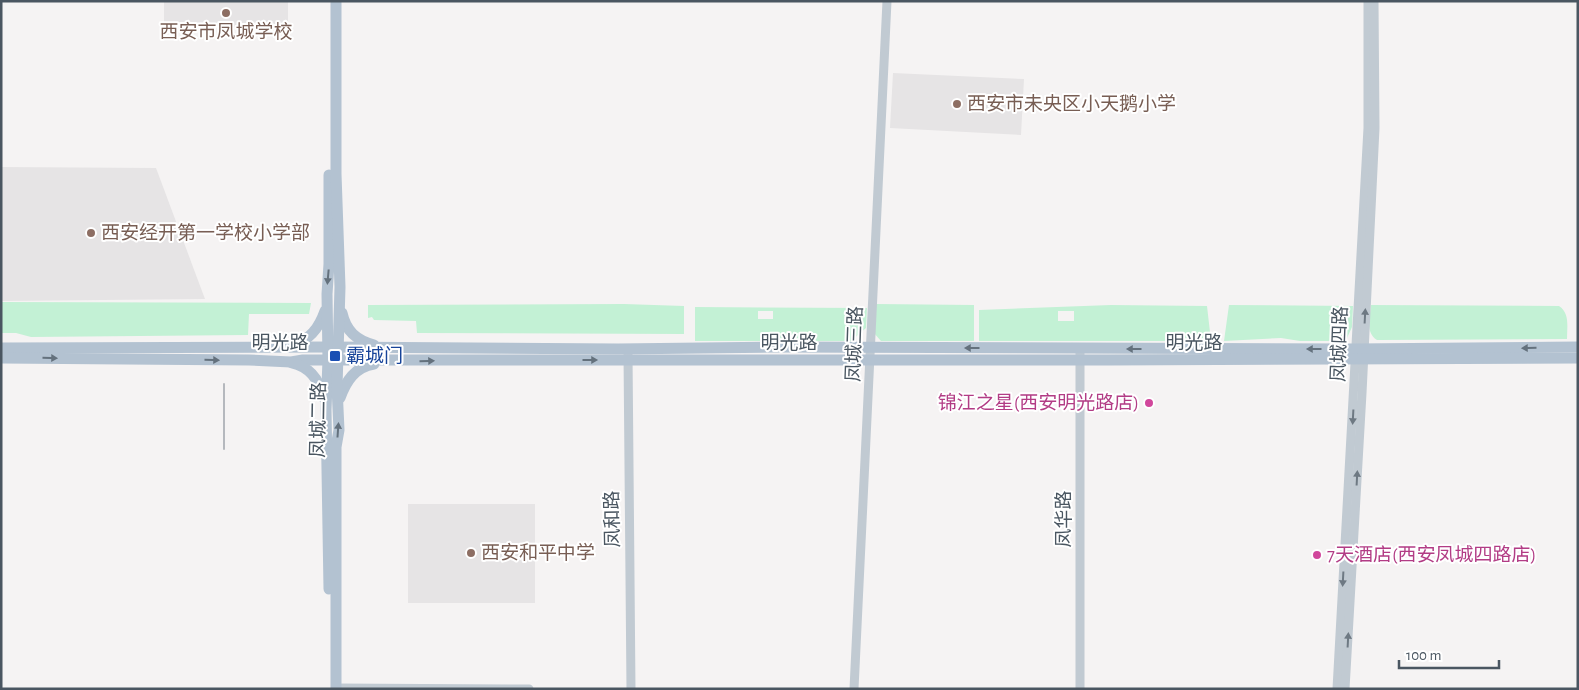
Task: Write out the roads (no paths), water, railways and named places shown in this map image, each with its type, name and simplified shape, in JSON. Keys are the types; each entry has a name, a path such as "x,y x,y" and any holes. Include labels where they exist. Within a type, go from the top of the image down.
{"main road":[{"name":"凤城二路","path":"329,1 329,264 326,305 333,347"},
{"name":"凤城二路","path":"333,688 336,447 339,430 339,405 333,347 340,300 336,174 336,1"},
{"path":"340,300 343,319 351,333 365,342 388,348"},
{"path":"281,347 302,342 312,335 320,324 326,305"},
{"name":"明光路","path":"1,348 333,347 871,361 1080,355 1359,354 1578,358"},
{"name":"明光路","path":"1,358 388,362 871,347 1080,355"},
{"name":"明光路","path":"1359,354 1578,347"},
{"name":"凤城二路","path":"333,360 326,410 333,688"},
{"path":"291,362 305,367 318,379 326,410"},
{"path":"339,405 346,382 356,372 369,365 388,362"}],"street":[{"name":"凤城三路","path":"854,689 887,1"},
{"name":"凤城四路","path":"1345,689 1368,128 1368,1"},
{"name":"凤城四路","path":"1337,689 1375,128 1374,1"},
{"name":"凤和路","path":"628,354 631,689"},
{"name":"凤华路","path":"1080,355 1080,689"},
{"path":"333,688 529,689"}],"railway":[{"path":"224,384 224,449"}],"place":[{"name":"西安市凤城学校","path":"226,13"},
{"name":"西安市未央区小天鹅小学","path":"957,104"},
{"name":"西安经开第一学校小学部","path":"91,233"},
{"name":"霸城门","path":"335,356"},
{"name":"锦江之星(西安明光路店)","path":"1149,403"},
{"name":"西安和平中学","path":"471,553"},
{"name":"7天酒店(西安凤城四路店)","path":"1317,555"}]}
